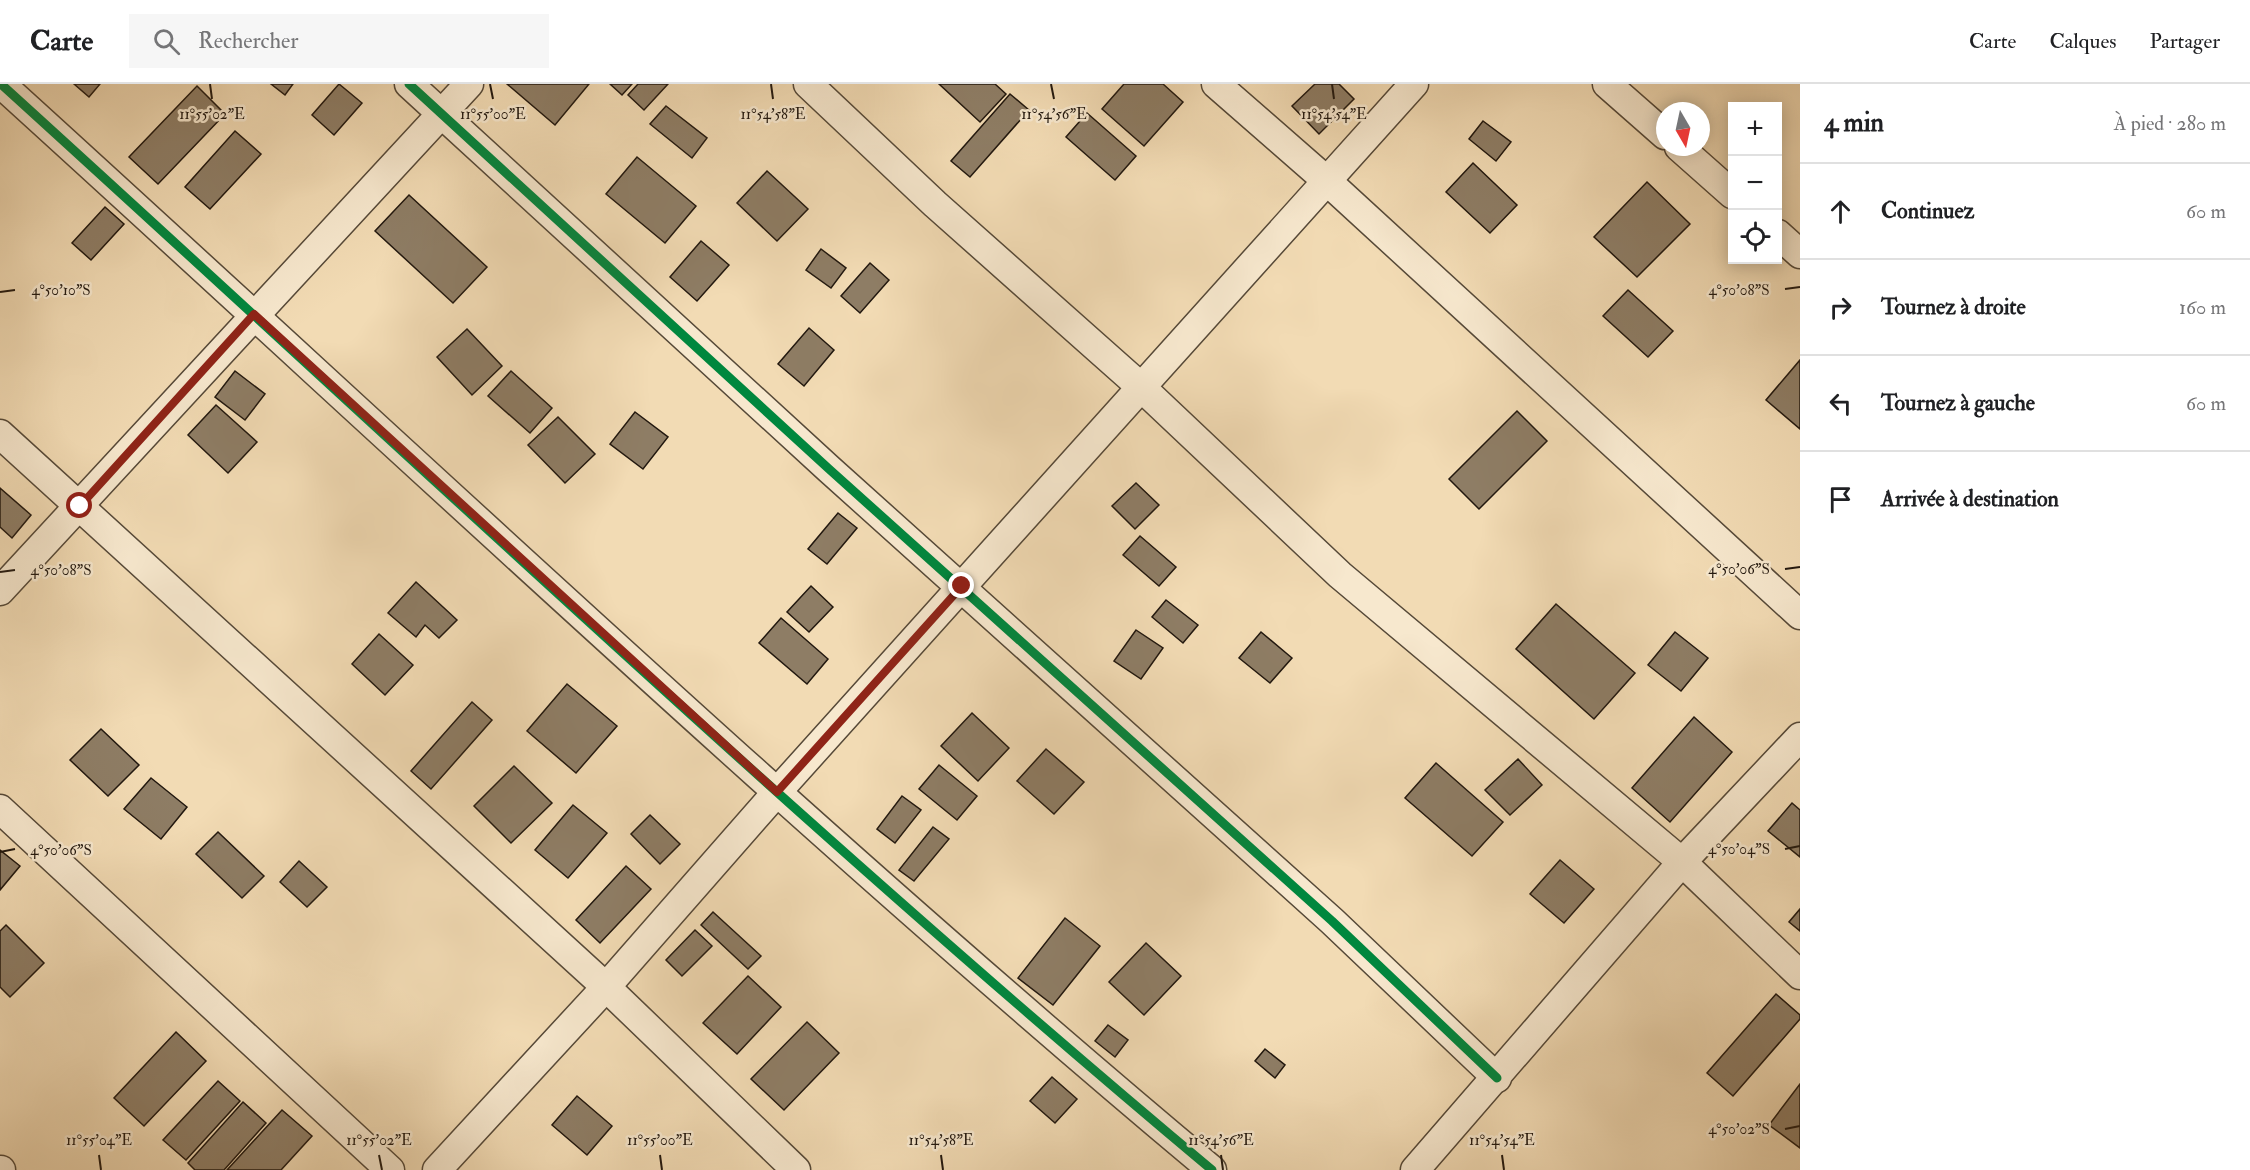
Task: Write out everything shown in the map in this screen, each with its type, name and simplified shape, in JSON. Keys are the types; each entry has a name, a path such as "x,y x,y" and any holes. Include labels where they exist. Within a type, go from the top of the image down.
{"street":[{"path":"1,84 777,792 1061,1044 1212,1170"},
{"path":"409,84 829,469 962,586 1332,921 1497,1078"},
{"path":"0,591 469,84"},
{"path":"808,84 935,204 1141,387 1340,575 1682,862 1800,975"},
{"path":"1216,84 1327,181 1800,615"},
{"path":"437,1170 606,987 777,792 1414,84"},
{"path":"1607,84 1656,127"},
{"path":"1688,156 1728,191"},
{"path":"1782,238 1800,254"},
{"path":"0,434 606,987 796,1170"},
{"path":"1415,1170 1682,862 1800,737"},
{"path":"0,809 390,1170"}],"building":[{"path":"74,84 100,84 89,97"},
{"path":"271,84 293,84 285,95"},
{"path":"339,84 362,103 334,135 312,115"},
{"path":"507,84 589,84 555,125"},
{"path":"610,84 632,84 622,95"},
{"path":"638,84 668,84 644,110 628,95"},
{"path":"939,84 995,84 1006,94 980,122"},
{"path":"1124,84 1163,84 1183,102 1144,146 1102,109"},
{"path":"1315,84 1339,84 1354,99 1319,134 1292,106"},
{"path":"197,86 225,114 158,184 129,157"},
{"path":"1010,94 1029,110 970,177 951,161"},
{"path":"666,106 707,138 692,158 650,124"},
{"path":"1087,113 1136,156 1115,180 1066,137"},
{"path":"1483,121 1511,142 1496,161 1469,139"},
{"path":"235,131 261,154 210,209 185,187"},
{"path":"637,157 696,206 665,243 606,194"},
{"path":"1473,163 1517,205 1490,233 1446,192"},
{"path":"767,171 808,209 777,241 737,203"},
{"path":"1647,182 1690,224 1637,277 1594,237"},
{"path":"409,195 487,267 453,303 375,231"},
{"path":"105,207 124,224 91,260 72,243"},
{"path":"701,241 729,265 697,301 670,277"},
{"path":"821,249 846,268 831,288 806,270"},
{"path":"870,263 889,280 860,313 841,296"},
{"path":"1628,290 1673,331 1648,357 1603,316"},
{"path":"809,328 834,350 804,386 778,364"},
{"path":"467,329 502,366 472,395 437,357"},
{"path":"1800,360 1800,429 1766,400"},
{"path":"235,371 265,394 245,420 215,397"},
{"path":"511,371 552,408 530,433 488,396"},
{"path":"216,405 257,442 228,473 188,435"},
{"path":"1517,411 1547,441 1479,509 1449,479"},
{"path":"635,412 668,437 643,469 610,444"},
{"path":"558,417 595,454 565,483 528,445"},
{"path":"1136,483 1159,505 1135,529 1112,506"},
{"path":"0,488 31,515 12,538 0,527"},
{"path":"838,513 857,528 827,564 808,549"},
{"path":"1140,536 1176,567 1159,586 1123,555"},
{"path":"416,582 457,620 439,638 425,625 416,637 388,613"},
{"path":"811,586 833,607 809,632 787,612"},
{"path":"1166,600 1198,625 1183,643 1152,617"},
{"path":"1556,604 1635,673 1594,719 1516,649"},
{"path":"781,618 828,659 807,684 759,643"},
{"path":"1136,630 1163,648 1141,679 1114,661"},
{"path":"1261,632 1292,658 1270,683 1239,658"},
{"path":"1675,632 1708,658 1681,691 1648,665"},
{"path":"379,634 413,665 385,695 352,664"},
{"path":"567,684 617,726 576,773 527,731"},
{"path":"472,702 492,720 431,789 411,771"},
{"path":"972,713 1009,748 978,781 941,746"},
{"path":"1694,717 1732,752 1670,822 1632,788"},
{"path":"101,729 139,765 108,796 70,760"},
{"path":"1046,749 1084,782 1054,814 1017,781"},
{"path":"1518,759 1542,785 1510,815 1485,790"},
{"path":"1436,763 1503,822 1472,856 1405,798"},
{"path":"939,765 977,796 957,820 919,789"},
{"path":"514,766 552,803 511,843 474,806"},
{"path":"151,778 187,807 161,839 124,809"},
{"path":"902,796 921,810 895,843 877,829"},
{"path":"1792,803 1800,810 1800,857 1768,831"},
{"path":"573,805 607,833 568,878 535,850"},
{"path":"650,815 680,844 660,864 631,834"},
{"path":"933,827 949,839 914,881 899,870"},
{"path":"218,832 264,876 242,898 196,854"},
{"path":"0,850 20,866 0,890"},
{"path":"1560,860 1594,889 1564,923 1530,894"},
{"path":"299,861 327,887 307,907 280,882"},
{"path":"626,866 651,889 600,943 576,920"},
{"path":"1800,909 1800,931 1789,922"},
{"path":"713,912 761,956 748,969 701,925"},
{"path":"1065,918 1100,946 1053,1005 1018,978"},
{"path":"6,925 44,963 10,997 0,987 0,931"},
{"path":"695,930 712,946 682,976 666,960"},
{"path":"1146,943 1181,976 1144,1015 1109,982"},
{"path":"748,976 781,1007 737,1054 703,1023"},
{"path":"1776,994 1800,1015 1800,1019 1733,1096 1707,1073"},
{"path":"807,1022 839,1053 784,1110 751,1079"},
{"path":"1108,1025 1128,1040 1115,1057 1095,1041"},
{"path":"176,1032 206,1061 144,1126 114,1098"},
{"path":"1265,1049 1285,1065 1275,1078 1255,1061"},
{"path":"1052,1077 1077,1099 1055,1123 1030,1101"},
{"path":"218,1081 240,1101 186,1160 163,1140"},
{"path":"1800,1084 1800,1148 1769,1125"},
{"path":"577,1096 612,1126 587,1155 552,1125"},
{"path":"243,1102 266,1123 224,1170 195,1170 188,1163"},
{"path":"282,1110 312,1136 281,1170 227,1170"}],"cycle path":[{"path":"1,84 752,769 904,905 1212,1170"},
{"path":"409,84 829,469 1332,921 1497,1078"}],"route":[{"path":"80,506 254,314 777,792 962,586"}]}
